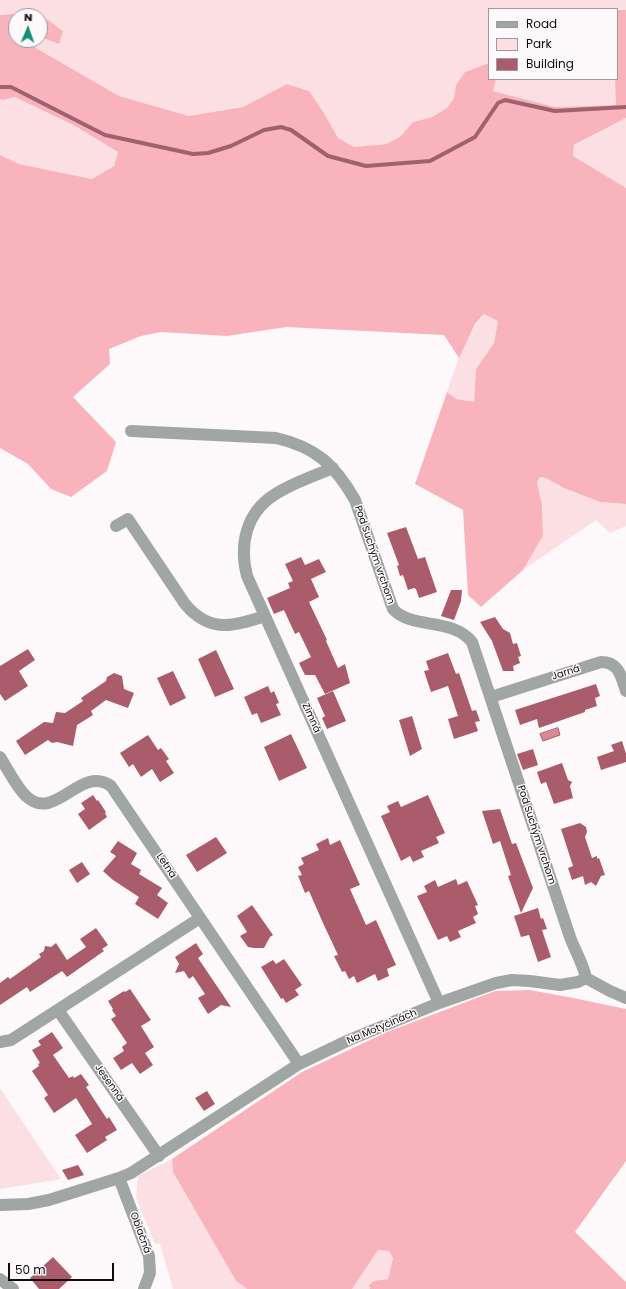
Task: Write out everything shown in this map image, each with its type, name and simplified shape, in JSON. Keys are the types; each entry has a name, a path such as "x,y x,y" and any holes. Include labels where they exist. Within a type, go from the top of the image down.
{"street":[{"name":"Pod Suchým vrchom","path":"131,431 276,438 293,442 309,449 333,468 345,483 355,500 393,609 401,616 457,630 467,636 475,648 570,937 583,964 586,978"},
{"name":"Zimná","path":"333,468 274,494 265,502 252,519 244,541 244,563 247,576 440,1003"},
{"path":"116,526 128,519 185,604 199,618 215,625 229,626 241,624 265,616"},
{"name":"Jarná","path":"491,697 601,662 610,663 617,668 626,691"},
{"name":"Letná","path":"0,757 25,795 35,802 52,802 84,783 94,780 106,782 111,786 299,1064"},
{"path":"0,1042 11,1040 200,918"},
{"path":"586,978 626,998"},
{"name":"Na Motyčinách","path":"0,1205 28,1204 49,1200 119,1178 140,1168 159,1156 299,1064 349,1040 440,1003 496,983 512,980 560,985 578,982 586,978"},
{"name":"Jesenná","path":"58,1010 159,1156"},
{"name":"Oblačná","path":"119,1178 149,1256 150,1273 144,1289"},
{"path":"0,1279 13,1289"}],"green space":[{"path":"0,0 626,0 626,10 618,10 618,8 488,8 488,63 465,72 456,85 454,98 447,108 432,117 413,122 400,137 386,144 354,147 337,138 324,113 309,91 287,84 243,107 189,116 119,96 36,48 48,48 48,40 59,44 48,20 48,8 8,8 8,14 0,15"},
{"path":"496,80 615,80 616,105 555,107 493,91"},
{"path":"15,97 75,126 118,152 114,166 92,179 19,164 0,155 0,99 3,100"},
{"path":"626,118 626,188 573,157 574,146"},
{"path":"484,314 498,321 494,343 476,369 474,403 456,399 447,392 466,341"},
{"path":"540,477 546,478 564,488 600,502 626,504 626,526 610,533 596,520 523,570 543,536 542,505 537,482"},
{"path":"0,1088 61,1179 0,1189"},
{"path":"172,1159 173,1172 236,1281 247,1289 173,1289 160,1244 155,1244 136,1197 138,1176"},
{"path":"378,1250 389,1251 393,1257 388,1279 369,1285 370,1289 352,1289"}],"shaded area":[{"path":"618,10 626,10 626,118 574,145 573,156 626,188 626,504 600,502 564,488 546,478 540,477 537,482 542,505 543,536 523,570 481,607 468,595 463,510 415,484 447,392 456,399 474,402 476,369 494,343 498,321 484,314 475,324 459,358 444,335 286,327 227,336 161,332 141,336 109,349 110,364 73,397 116,442 107,471 71,497 51,489 28,464 0,448 0,155 19,164 92,179 114,166 118,152 75,126 15,97 3,100 0,99 0,15 8,14 8,48 36,48 119,96 189,116 243,107 287,84 309,91 324,113 338,138 354,147 386,144 400,137 413,122 432,117 447,108 454,98 456,85 465,72 488,63 488,80 496,80 493,91 555,107 616,105 615,80 618,80"},
{"path":"48,20 63,31 59,44 48,40"},
{"path":"558,728 560,735 543,741 540,734"},
{"path":"530,990 626,1009 626,1161 575,1232 626,1282 626,1289 370,1289 369,1285 374,1281 388,1279 393,1258 389,1251 378,1250 352,1289 247,1289 236,1281 173,1172 172,1159 302,1072 387,1032 495,991"}],"building":[{"path":"406,527 418,559 425,557 437,592 419,598 416,589 414,588 408,590 403,575 400,576 397,566 399,565 387,533"},
{"path":"301,557 305,565 319,559 326,572 311,579 319,597 309,602 338,668 345,664 350,683 325,694 315,675 305,675 299,663 311,657 299,632 295,634 284,610 274,614 267,598 290,588 288,583 293,581 285,564"},
{"path":"451,590 462,590 461,601 454,620 441,616"},
{"path":"495,617 503,629 510,633 513,644 517,643 521,656 518,657 520,663 513,666 514,671 503,671 492,641 480,622"},
{"path":"28,649 35,660 19,671 28,686 5,701 0,694 0,666"},
{"path":"216,650 234,689 215,697 198,659"},
{"path":"448,653 456,674 459,673 472,711 476,710 480,721 475,722 478,731 454,739 448,719 458,716 448,686 431,692 424,671 429,670 426,661"},
{"path":"173,671 186,698 170,706 157,678"},
{"path":"114,673 122,676 124,689 134,693 128,708 106,700 91,711 93,715 77,725 73,746 57,742 52,743 48,740 25,755 16,741 44,722 53,723 56,712 65,713 83,701 81,698 106,681 107,677"},
{"path":"596,684 600,696 595,698 597,706 585,710 585,712 539,728 537,719 520,725 515,710"},
{"path":"268,686 271,693 274,691 279,703 276,704 281,715 261,723 257,713 252,715 244,697"},
{"path":"333,691 346,721 327,729 322,718 325,716 317,698"},
{"path":"412,716 422,749 410,756 399,720"},
{"path":"291,734 307,768 279,781 264,747"},
{"path":"148,735 158,750 161,748 169,759 166,761 174,773 160,782 152,769 141,777 133,764 129,767 120,753"},
{"path":"622,741 626,754 626,762 601,770 597,757 614,751 611,745"},
{"path":"533,749 538,765 523,770 517,754"},
{"path":"562,763 568,780 572,782 570,786 573,798 554,804 546,782 541,784 537,772"},
{"path":"93,795 106,812 107,817 89,830 78,814 85,809 81,803"},
{"path":"428,795 445,833 436,837 439,843 421,851 424,857 413,862 410,856 401,861 381,816 390,812 387,806 398,801 401,807"},
{"path":"500,809 512,844 516,843 533,888 521,913 508,876 511,875 500,841 493,844 482,811"},
{"path":"580,823 586,827 587,832 585,837 592,858 597,856 597,859 599,858 605,875 601,876 596,886 591,882 585,885 583,876 572,880 568,868 573,866 561,829"},
{"path":"216,837 227,853 197,872 186,855"},
{"path":"328,838 330,845 340,840 360,885 350,889 366,925 376,920 396,965 387,969 389,976 378,981 375,974 357,983 354,976 349,979 345,971 342,972 334,956 338,955 309,891 305,893 298,876 302,875 298,867 304,864 301,858 319,850 316,844"},
{"path":"118,841 137,853 131,864 141,870 139,874 162,888 157,895 168,903 158,919 135,904 139,897 113,880 103,871 116,856 110,852"},
{"path":"82,862 90,874 77,883 69,870"},
{"path":"456,879 458,885 467,881 478,905 475,906 478,914 473,917 476,923 458,931 461,937 450,942 447,936 438,940 417,896 427,892 424,886 435,880 438,887"},
{"path":"252,905 273,935 270,937 264,948 248,947 240,936 247,932 237,916"},
{"path":"538,908 541,919 543,918 547,929 542,930 551,957 538,962 529,935 521,937 514,916"},
{"path":"96,928 108,945 102,949 104,951 67,977 62,971 30,992 27,987 0,1005 0,983 8,977 10,979 41,957 39,954 44,951 45,946 51,947 56,943 67,960 86,947 80,939"},
{"path":"196,943 203,954 198,958 231,1007 221,1005 208,1014 198,998 205,994 193,976 189,979 184,971 175,973 179,964 175,957"},
{"path":"284,959 302,985 295,990 299,995 286,1003 283,998 281,999 261,967 273,960 276,964"},
{"path":"130,989 151,1020 141,1026 154,1047 145,1053 153,1065 140,1074 132,1063 121,1070 113,1058 124,1051 122,1047 127,1043 111,1019 116,1016 108,1001"},
{"path":"52,1032 63,1048 53,1055 69,1078 73,1076 74,1078 81,1074 89,1085 86,1087 107,1119 109,1117 117,1130 105,1137 107,1140 87,1153 75,1135 92,1124 76,1098 54,1113 44,1098 48,1095 32,1071 39,1066 38,1064 40,1063 32,1050 41,1045 38,1041"},
{"path":"207,1091 215,1104 204,1111 195,1098"},
{"path":"78,1165 84,1175 68,1180 62,1170"},
{"path":"53,1257 72,1277 59,1289 39,1289 30,1278"}],"waterway":[{"path":"0,87 11,87 105,135 193,154 208,153 231,146 264,130 281,127 291,130 328,156 366,166 430,161 475,137 498,103 505,100 555,111 626,107"}]}
